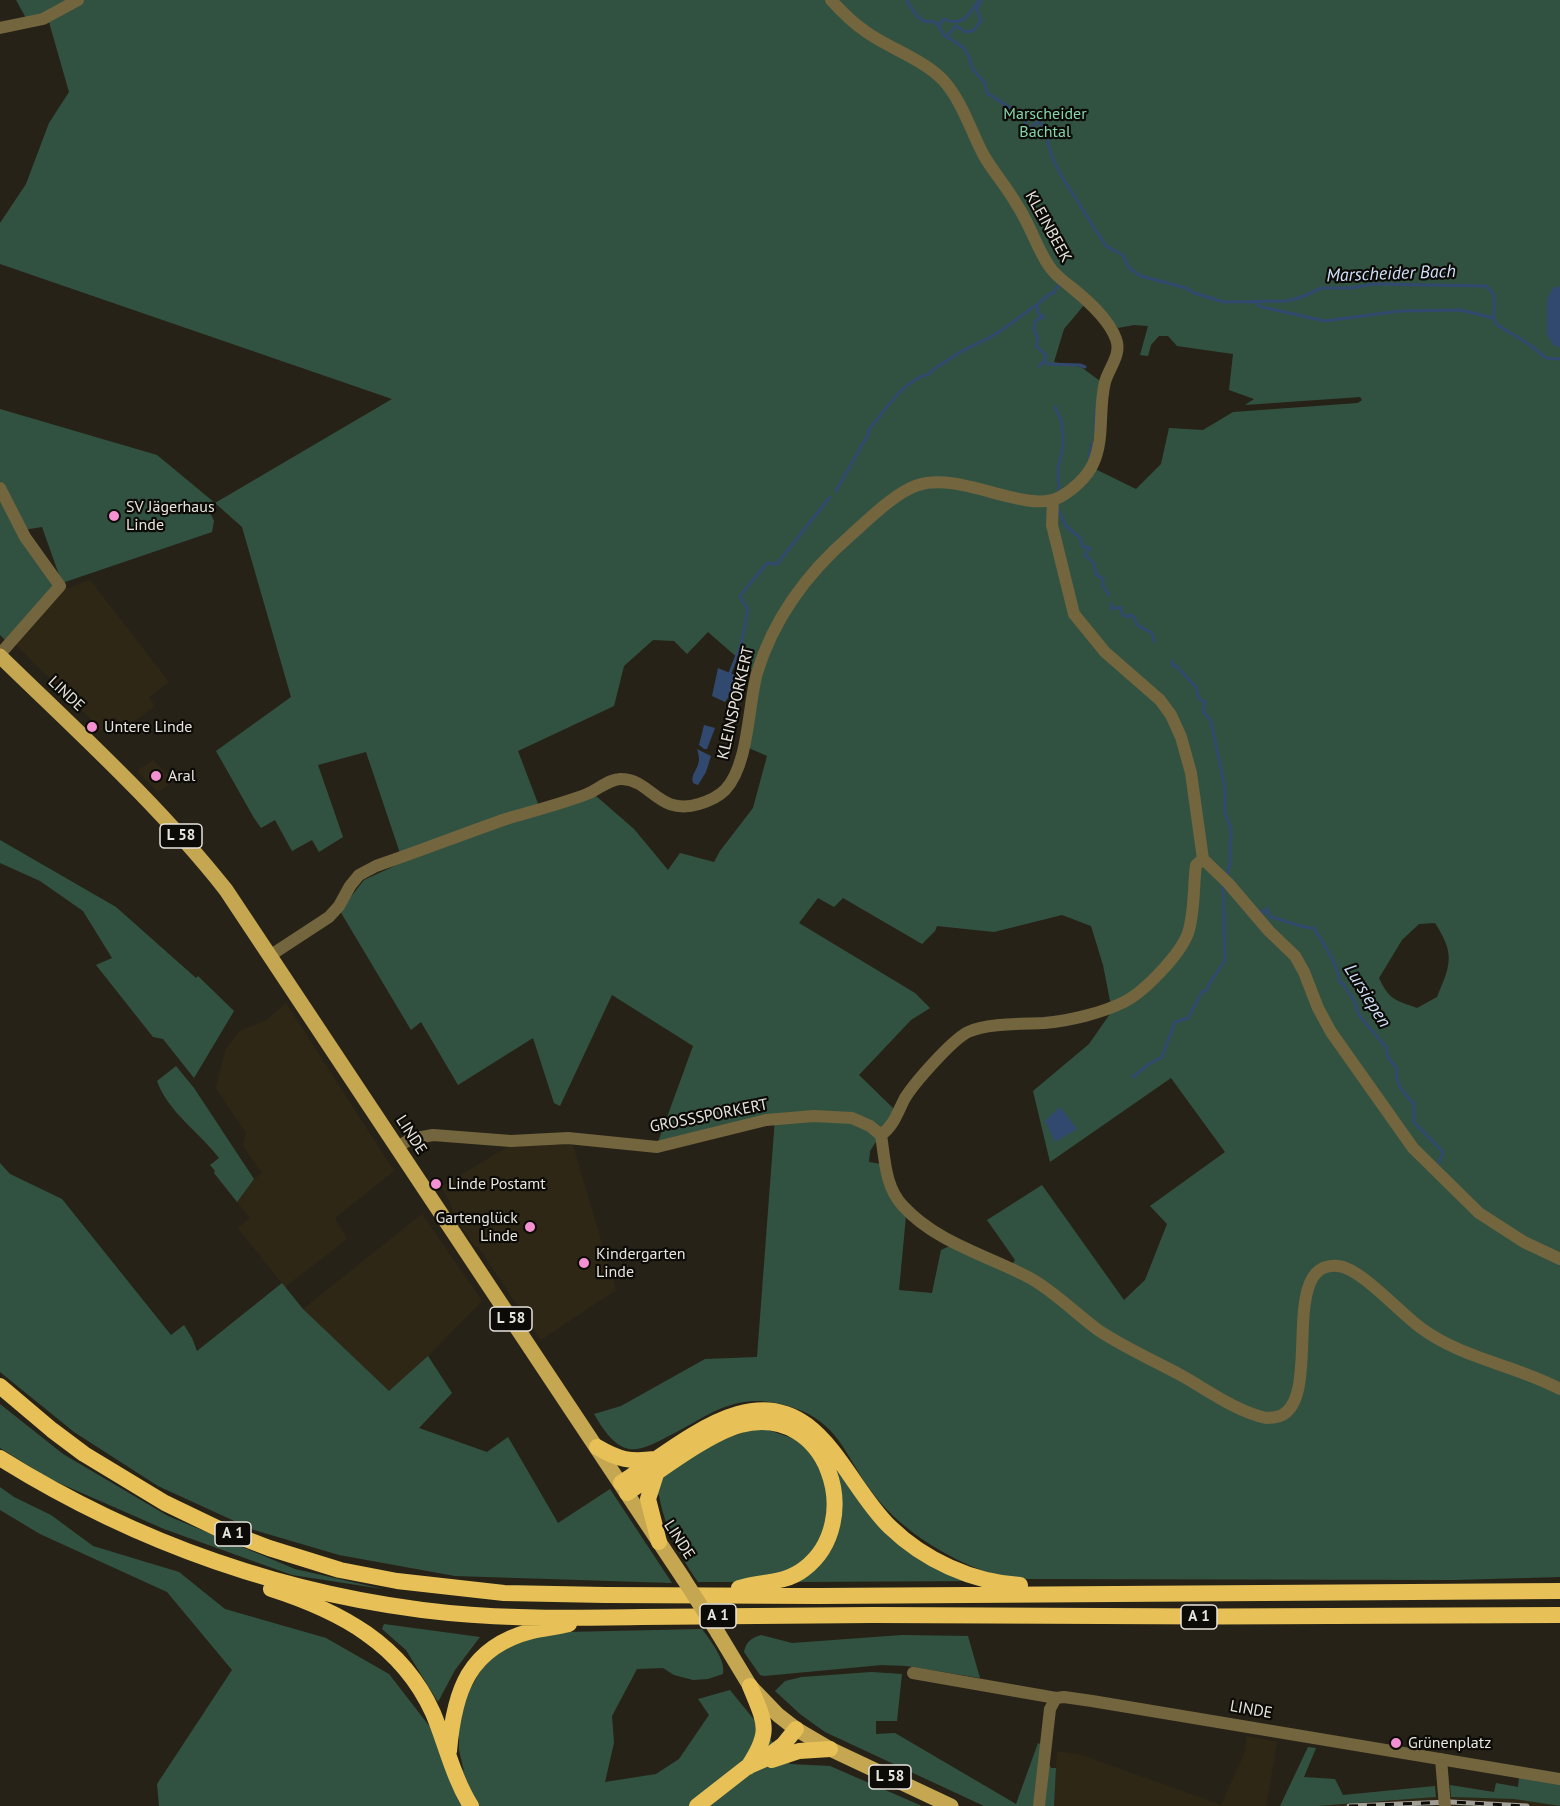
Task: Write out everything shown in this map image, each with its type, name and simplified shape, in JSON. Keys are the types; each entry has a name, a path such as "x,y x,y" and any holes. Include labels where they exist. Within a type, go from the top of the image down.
{"highway":[{"name":"A 1","path":"0,1386 84,1454 165,1503 227,1532 269,1548 340,1570 398,1581 504,1593 713,1596 1560,1591"},
{"path":"624,1488 726,1418 755,1411 783,1413 818,1432 876,1512 907,1542 926,1554 947,1566 982,1579 1077,1593"},
{"path":"597,1447 611,1456 657,1466 739,1425 778,1424 790,1428 809,1440 824,1459 832,1485 834,1508 828,1536 813,1562 803,1571 787,1579 769,1584 745,1586 713,1596"},
{"name":"A 1","path":"0,1458 105,1517 150,1537 242,1571 334,1595 397,1606 507,1617 598,1618 838,1615 1113,1617 1560,1615"},
{"path":"657,1466 648,1499 659,1542"},
{"path":"242,1571 262,1587 302,1599 343,1617 376,1640 406,1671 427,1701 461,1789 471,1806"},
{"path":"449,1755 454,1708 460,1688 472,1668 490,1650 512,1638 532,1631 598,1618"},
{"path":"750,1686 764,1723 760,1756"},
{"path":"697,1806 747,1767 792,1726"},
{"path":"760,1756 774,1760 783,1754 826,1747"}],"main road":[{"name":"LINDE","path":"0,655 178,832 226,890 624,1488 750,1686 792,1726 826,1747"},
{"name":"L 58","path":"826,1747 951,1806"}],"street":[{"path":"0,28 43,19 78,0"},
{"name":"KLEINBEEK","path":"831,0 865,31 941,77 956,97 984,156 1020,207 1044,259 1052,271 1096,311 1117,341 1117,352 1104,390 1099,423 1101,431 1095,460 1082,479 1068,492 1053,500"},
{"name":"KLEINSPORKERT","path":"271,955 329,917 359,875 376,866 505,820 591,793 615,780 622,779 637,784 674,806 692,806 714,799 723,792 737,771 750,720 757,675 770,637 798,589 851,535 896,498 910,488 923,483 953,482 1036,501 1053,500"},
{"name":"LINDE","path":"0,488 25,537 60,586 0,655"},
{"path":"1053,500 1052,525 1074,614 1105,652 1160,699 1171,715 1181,737 1191,773 1203,859 1295,956 1331,1032 1413,1148 1479,1213 1524,1242 1560,1259"},
{"path":"1203,859 1196,865 1188,933 1174,958 1130,999 1064,1021 1017,1024 969,1031 919,1079 906,1097 888,1131 881,1135 888,1181 893,1196 905,1209 939,1236 1030,1278 1099,1330 1241,1408 1268,1418 1281,1416 1294,1404 1299,1387 1307,1293 1314,1278 1324,1268 1331,1266 1346,1268 1355,1273 1420,1327 1447,1345 1560,1389"},
{"name":"GROSSSPORKERT","path":"398,1147 411,1139 433,1135 511,1141 568,1138 657,1147 766,1120 814,1116 852,1118 870,1126 881,1135"},
{"name":"LINDE","path":"913,1673 1560,1779"},
{"path":"1039,1806 1050,1709 1056,1698"},
{"path":"1441,1759 1444,1800"}],"shaded area":[{"path":"90,580 169,682 149,697 155,706 125,728 115,717 100,732 94,727 97,725 13,642 60,591"},
{"name":"Aral","path":"153,760 174,781 158,792 137,771"},
{"path":"286,1003 394,1171 335,1218 347,1239 285,1287 238,1228 250,1218 237,1202 254,1179 262,1173 243,1146 246,1133 216,1088 225,1051 239,1031 267,1020"},
{"name":"Gartenglück Linde","path":"572,1142 616,1290 541,1340 455,1217 450,1202 441,1187 509,1146"},
{"path":"422,1214 482,1301 389,1392 303,1309"},
{"path":"1247,1736 1277,1742 1266,1806 1054,1806 1057,1751 1081,1755 1221,1805 1245,1752"},
{"path":"1436,1797 1514,1799 1560,1806 1317,1806"}],"green space":[{"name":"Marscheider Bachtal","path":"16,0 1560,0 1560,1577 1454,1580 1021,1579 973,1567 939,1550 907,1528 893,1516 869,1488 839,1440 830,1430 809,1414 794,1408 756,1401 740,1403 710,1413 642,1448 629,1449 613,1440 594,1414 621,1406 705,1359 757,1357 775,1118 658,1142 693,1046 612,995 560,1106 554,1103 533,1038 458,1085 421,1022 411,1030 340,911 364,880 403,862 366,752 318,765 343,837 319,852 312,840 292,851 275,820 261,828 254,818 216,751 291,697 242,527 215,503 392,399 0,264 0,223 26,184 49,123 69,92 47,15 26,18","holes":["1090,298 1118,328 1134,325 1148,326 1140,355 1148,356 1151,345 1159,336 1168,336 1177,346 1233,354 1229,390 1254,399 1245,405 1360,397 1362,400 1358,403 1233,412 1203,430 1169,428 1161,464 1136,489 1089,466 1100,381 1081,367 1054,362 1064,329","708,632 755,673 742,745 767,756 753,808 714,862 680,853 668,870 634,829 596,796 542,814 518,751 614,706 624,666 653,640 674,641 687,654","818,898 834,907 843,898 922,944 937,926 994,932 1062,915 1091,926 1103,965 1112,1011 1089,1044 1033,1091 1050,1162 1171,1078 1225,1152 1150,1206 1167,1224 1145,1280 1124,1300 1042,1185 987,1220 1015,1260 1008,1272 950,1246 941,1250 932,1293 899,1290 906,1216 888,1193 881,1164 869,1162 870,1151 896,1111 859,1075 911,1020 930,1008 915,993 799,923","1435,923 1446,943 1449,959 1437,997 1417,1008 1393,998 1379,978 1402,940 1419,924"]},
{"name":"SV Jägerhaus Linde","path":"0,409 157,455 215,503 210,512 214,521 212,532 62,583 42,527 23,530 0,481"},
{"path":"0,499 57,588 7,642 0,635"},
{"path":"0,840 116,907 196,978 198,976 234,1011 194,1078 163,1039 153,1037 96,965 112,958 83,911 40,881 0,863"},
{"path":"176,1066 194,1088 254,1179 237,1202 210,1165 219,1158 176,1112 157,1081"},
{"path":"0,1163 10,1174 62,1199 171,1335 184,1325 197,1351 282,1283 303,1309 389,1391 428,1356 452,1393 419,1428 487,1452 508,1437 558,1523 610,1489 672,1583 455,1576 339,1555 254,1530 158,1486 74,1432 0,1372"},
{"path":"0,1404 63,1454 168,1516 295,1569 383,1589 292,1575 164,1529 50,1479 0,1448"},
{"path":"760,1414 783,1418 801,1426 816,1438 875,1517 898,1538 923,1556 980,1581 793,1582 806,1574 827,1553 834,1539 839,1517 839,1495 834,1474 825,1455 812,1438 795,1426 774,1420 751,1419 737,1422 693,1444 639,1481 636,1477 710,1430 726,1422"},
{"path":"759,1427 804,1442 829,1487 823,1540 804,1565 756,1582 698,1582 674,1540 661,1507 659,1495 654,1492 661,1477 715,1442"},
{"path":"0,1487 14,1497 51,1515 93,1546 179,1572 225,1609 326,1638 389,1674 464,1771 459,1750 462,1704 483,1666 497,1652 517,1643 566,1632 702,1629 720,1657 723,1674 708,1679 693,1680 674,1675 663,1668 637,1669 612,1716 614,1743 605,1782 656,1774 679,1759 709,1715 698,1699 730,1690 790,1764 830,1766 922,1806 159,1806 157,1784 232,1670 167,1592 40,1534 0,1510"},
{"path":"384,1624 480,1637 455,1670 438,1702 406,1650 382,1629"},
{"path":"761,1635 792,1643 902,1635 968,1636 980,1678 906,1666 882,1665 764,1676 760,1675 744,1652 750,1641"},
{"path":"871,1672 902,1674 897,1721 876,1721 876,1734 895,1733 1016,1804 1038,1743 1051,1768 1056,1768 1054,1806 984,1806 825,1732 800,1714 775,1691 785,1681 802,1677"},
{"path":"1308,1747 1316,1748 1304,1777 1335,1779 1343,1795 1435,1786 1436,1797 1317,1806 1280,1806"},
{"path":"1519,1777 1560,1784 1560,1806 1514,1799 1451,1797 1450,1785 1494,1792 1496,1783 1518,1787"}],"water":[{"path":"1560,287 1560,348 1553,345 1547,335 1547,299 1552,289"},
{"path":"718,668 742,678 725,702 712,696"},
{"path":"704,725 715,728 707,749 699,745"},
{"path":"697,749 711,756 706,772 698,785 692,780 699,763"},
{"path":"1060,1107 1077,1129 1055,1142 1045,1121"}],"waterway":[{"name":"Marscheider Bach","path":"908,0 907,2 921,19 928,22 933,21 944,35 963,47 968,54 972,68 985,83 987,93 1023,116 1026,120 1026,128 1032,128 1040,122 1044,128 1052,157 1062,177 1106,246 1123,255 1129,268 1141,276 1186,288 1194,293 1224,302 1287,301 1322,288 1351,288 1373,284 1486,286 1493,293 1495,306 1493,316 1496,324 1546,358 1560,359"},
{"path":"939,25 944,19 961,21 979,0"},
{"path":"946,37 956,26 966,32 973,31 981,21 977,9 981,0"},
{"name":"Lursiepen","path":"1039,366 1045,361 1046,355 1036,346 1038,338 1034,329 1035,322 1044,317 1038,313 1037,305 1061,285"},
{"path":"1256,302 1262,307 1325,321 1400,311 1461,310 1493,318"},
{"path":"836,491 869,433 868,431 903,389 958,353 994,335 1037,305"},
{"path":"1045,361 1048,364 1085,367"},
{"name":"Lursiepen","path":"1055,407 1061,420 1063,435 1063,448 1058,468 1059,492"},
{"path":"1095,431 1096,411"},
{"path":"1089,457 1093,443"},
{"path":"730,673 741,645 748,609 740,597 767,563 777,564 830,497"},
{"name":"Lursiepen","path":"1058,509 1066,526 1080,538 1083,547 1090,548 1085,555 1094,563 1096,574 1103,579 1103,586 1109,595"},
{"name":"Lursiepen","path":"1111,604 1112,609 1120,607 1123,615 1134,617 1137,625 1152,633 1154,641"},
{"name":"Lursiepen","path":"1172,661 1173,666 1176,666 1196,687 1199,699 1205,702 1203,711 1211,721 1225,789 1225,812 1231,829 1230,864 1227,875"},
{"path":"1133,1077 1162,1057 1175,1022 1188,1018 1202,992 1207,990 1225,961 1223,885"},
{"name":"Lursiepen","path":"1258,910 1265,913 1267,908 1270,917 1314,928 1334,962 1339,981 1355,1002 1359,1015 1386,1047 1388,1057 1397,1069 1399,1084 1414,1104 1414,1122 1443,1152 1439,1163"}],"railway":[{"path":"1349,1806 1450,1802 1527,1806"}],"place":[{"name":"SV Jägerhaus Linde","path":"114,516"},
{"name":"Untere Linde","path":"92,727"},
{"name":"Aral","path":"156,776"},
{"name":"Linde Postamt","path":"436,1184"},
{"name":"Gartenglück Linde","path":"530,1227"},
{"name":"Kindergarten Linde","path":"584,1263"},
{"name":"Grünenplatz","path":"1396,1743"}]}
